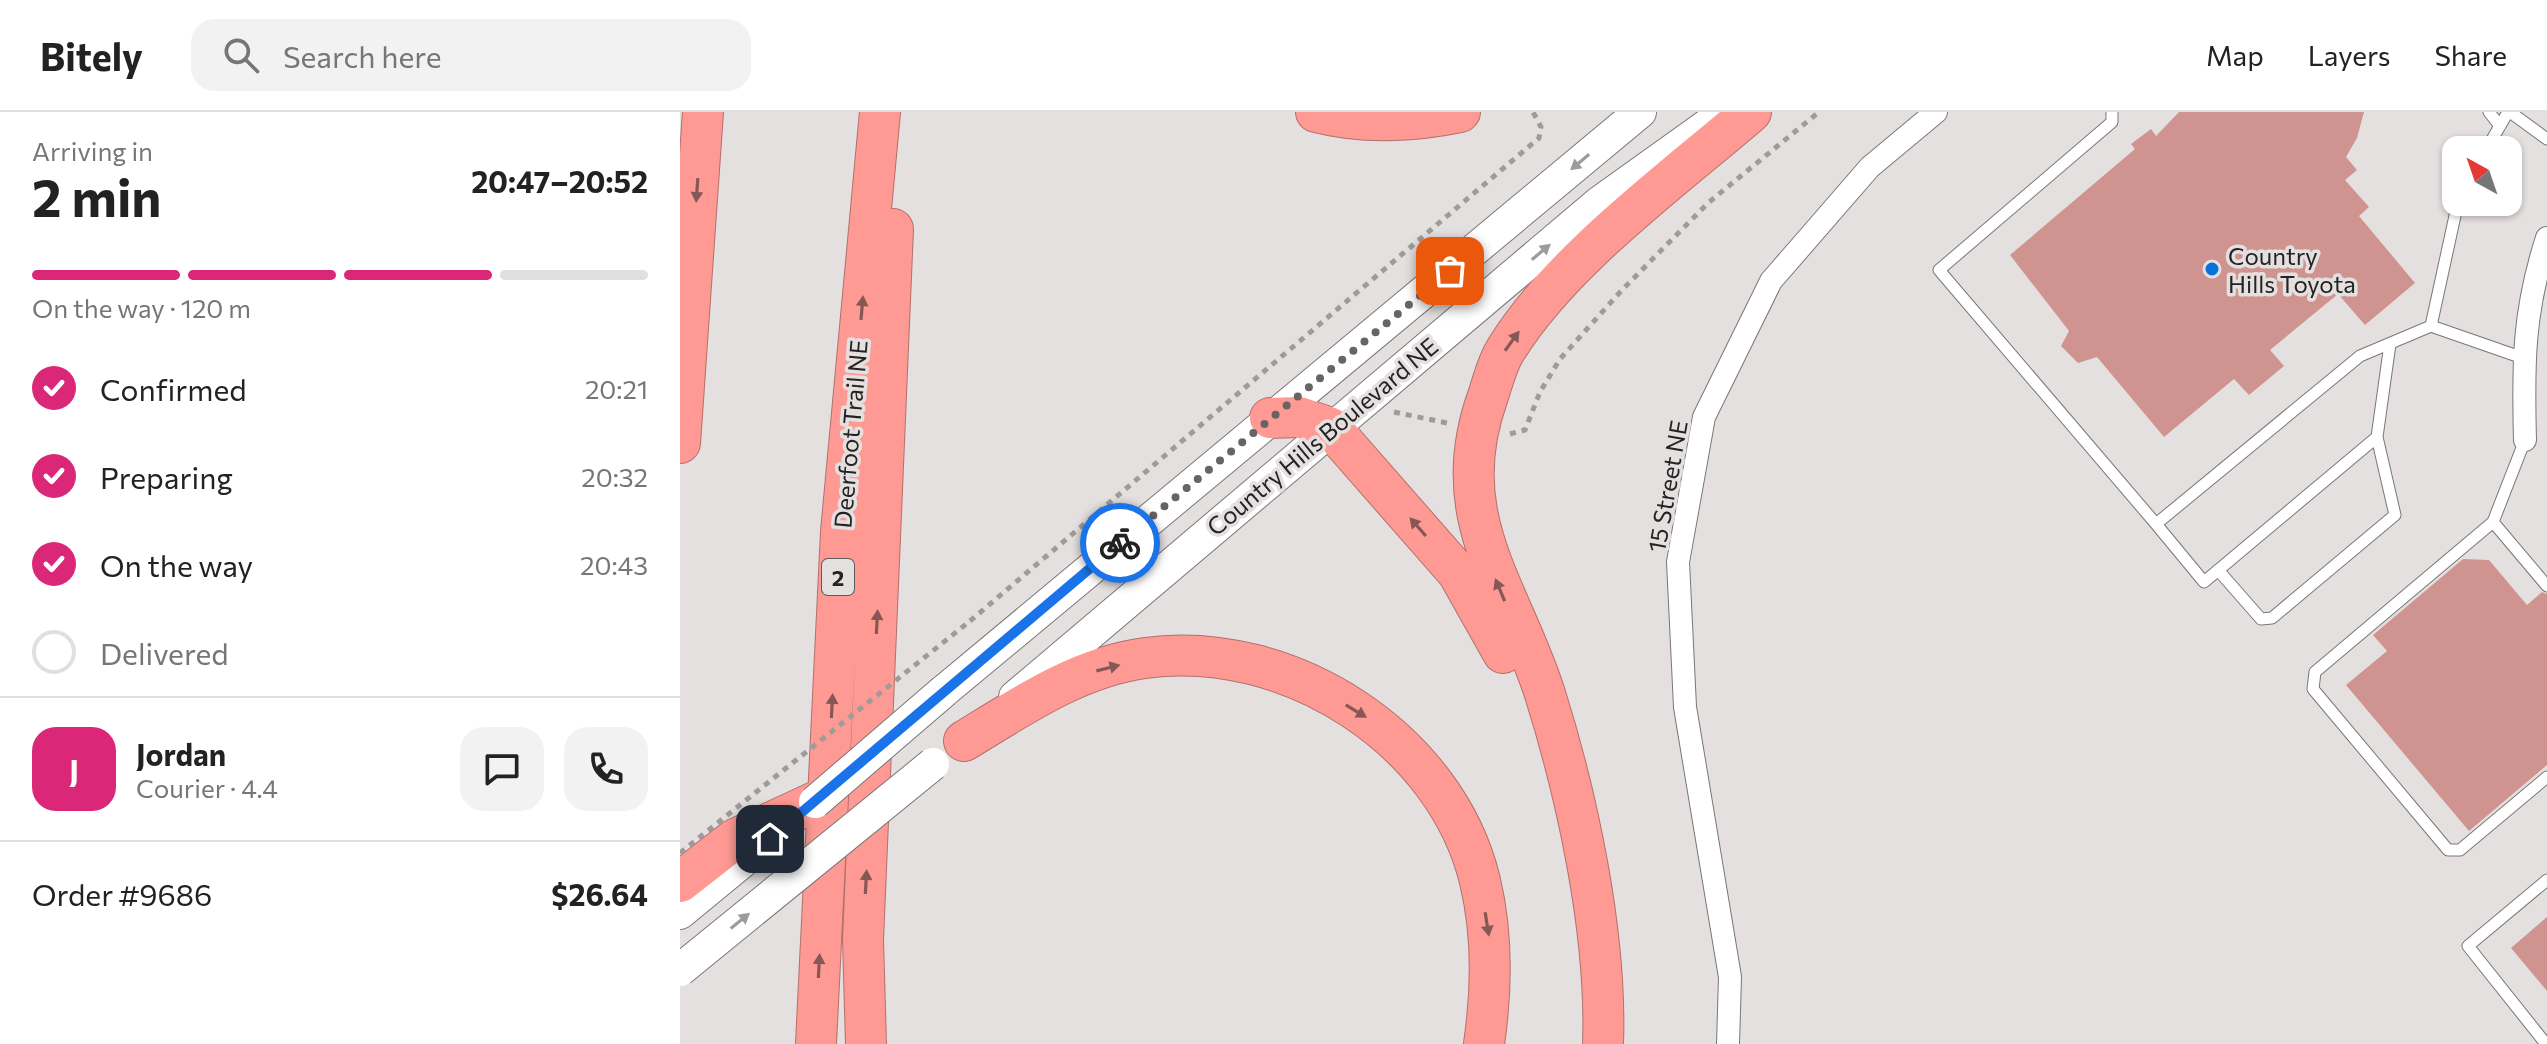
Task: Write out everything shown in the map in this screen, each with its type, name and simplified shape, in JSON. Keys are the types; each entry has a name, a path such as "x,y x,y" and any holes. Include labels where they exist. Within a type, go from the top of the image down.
{"highway":[{"path":"680,443 703,112"},
{"name":"Deerfoot Trail NE","path":"816,1044 841,532 880,112"},
{"path":"866,1044 863,940 892,280 893,112"},
{"path":"1316,112 1338,118 1404,120 1460,112"},
{"path":"1603,1044 1603,959 1569,779 1544,692 1487,557 1471,460 1477,428 1504,353 1537,307 1606,239 1751,112"},
{"path":"1270,418 1299,417 1331,428 1458,573 1505,656 1538,749 1573,935 1583,1044"},
{"path":"948,752 1042,693 1093,672 1145,658 1202,657 1251,664 1289,676 1334,697 1375,723 1412,757 1439,791 1458,825 1480,879 1489,936 1491,996 1484,1044"},
{"path":"680,882 735,839 815,802"}],"main road":[{"name":"Country Hills Boulevard NE","path":"680,913 1640,112"},
{"name":"Country Hills Boulevard NE","path":"680,970 948,752 1600,202 1725,112"}],"street":[{"name":"15 Street NE","path":"1728,1044 1730,977 1685,707 1678,562 1704,417 1771,281 1870,167 1936,112"},
{"path":"2525,440 2523,358 2531,286 2547,238"}],"lane":[{"path":"2112,112 2112,122 1939,270 2204,582 2377,437"},
{"path":"2489,112 2500,126"},
{"path":"2494,136 2509,112 2547,139"},
{"path":"2431,326 2455,216"},
{"path":"2156,524 2360,356 2431,326 2523,358"},
{"path":"2218,570 2261,619 2272,618 2395,515 2377,437 2390,344"},
{"path":"2525,440 2493,522 2315,672 2313,689 2448,850 2460,850 2547,777"},
{"path":"2493,522 2547,586"},
{"path":"2546,1044 2468,946 2547,880"}],"path":[{"path":"680,853 970,621 1539,138 1541,127 1533,112"},
{"path":"1503,434 1518,435 1525,430 1540,392 1560,359 1622,290 1708,203 1819,112"},
{"path":"1384,417 1392,412 1450,423"}],"building":[{"name":"Country Hills Toyota","path":"2179,112 2364,112 2357,138 2346,157 2357,170 2345,180 2369,207 2359,216 2415,283 2365,325 2338,294 2270,350 2284,366 2249,395 2234,379 2164,437 2097,357 2078,363 2061,346 2069,331 2010,255 2135,149 2131,144 2151,129 2156,136"},
{"path":"2463,559 2489,560 2527,605 2542,592 2547,594 2547,765 2469,831 2346,685 2387,651 2373,635"},
{"path":"2547,917 2547,991 2511,948"}],"way so far":[{"path":"1120,543 1450,271"}],"place":[{"name":"Country Hills Toyota","path":"2212,269"}],"route":[{"path":"770,839 1120,543"}]}
